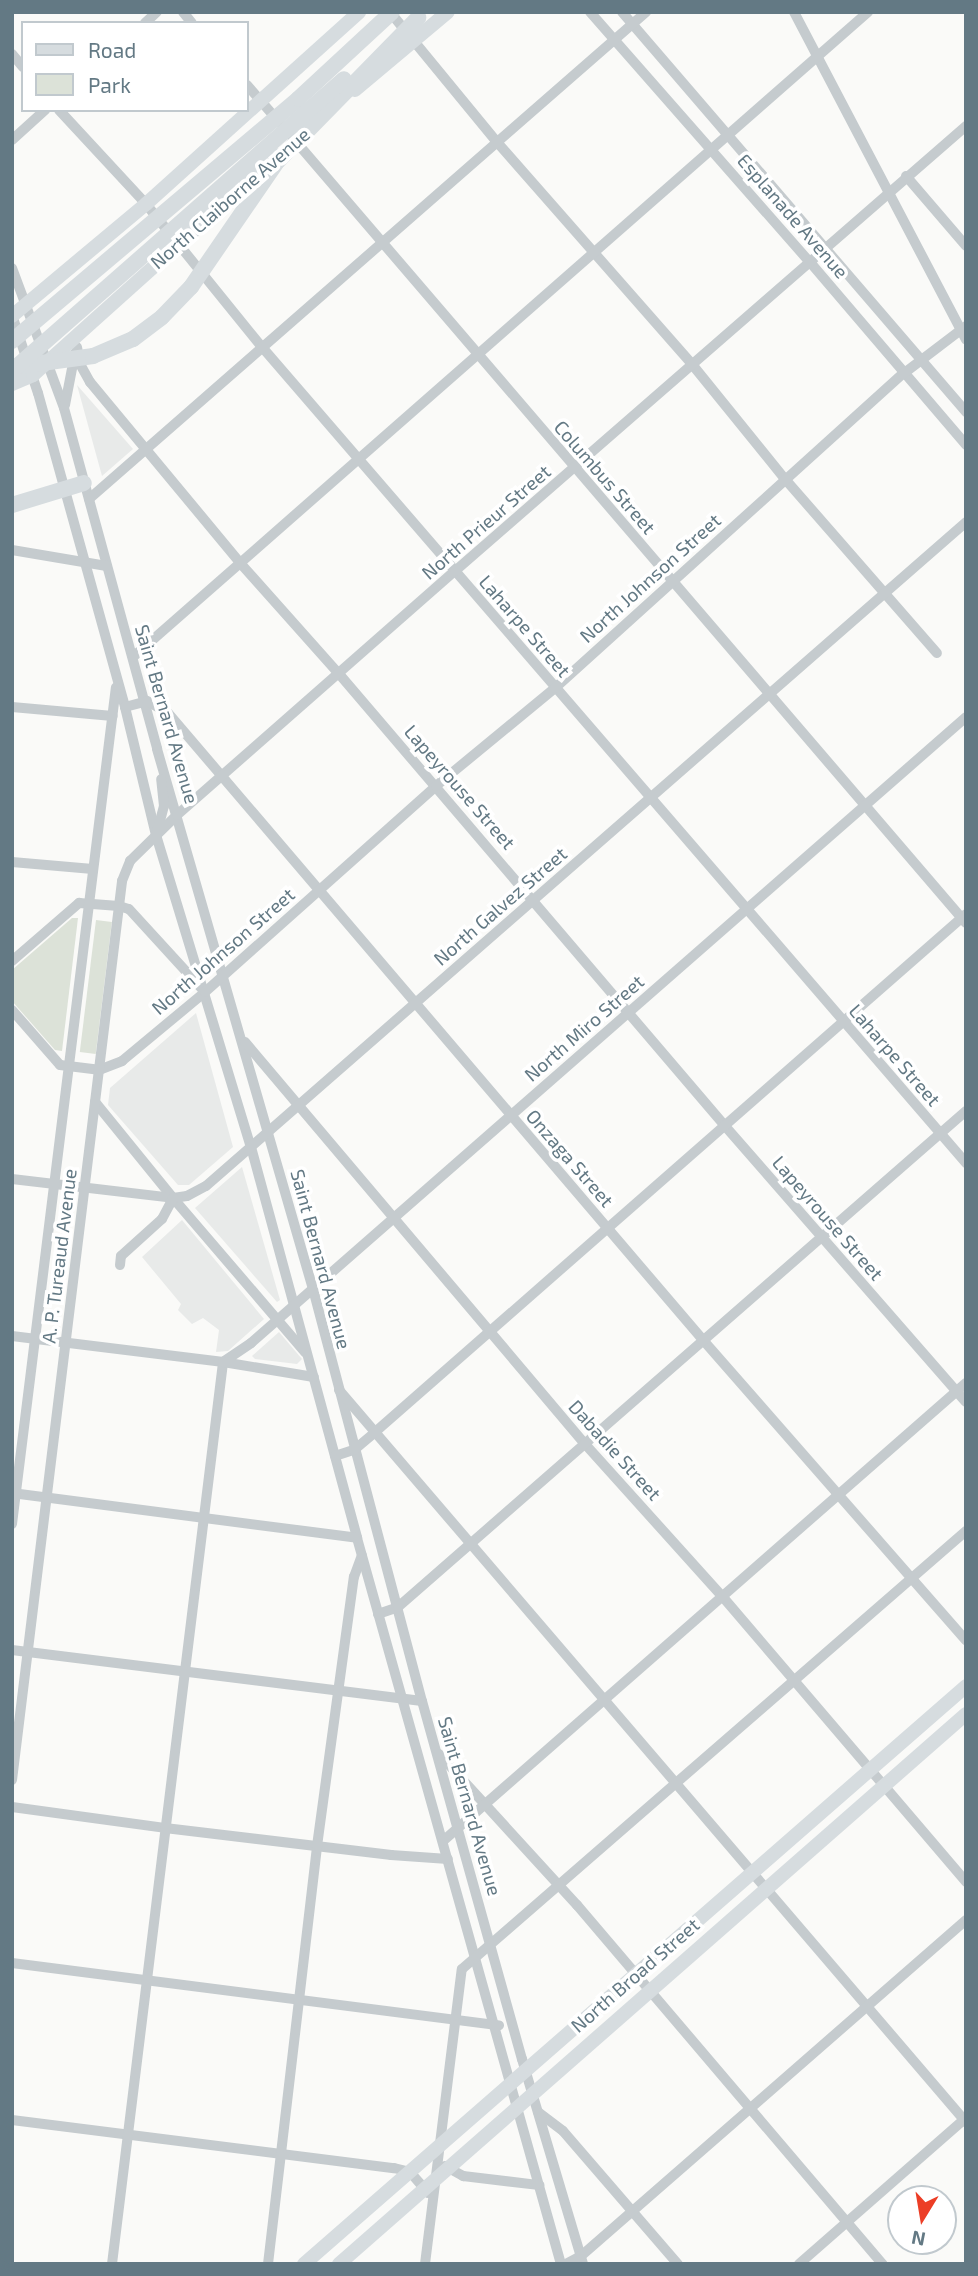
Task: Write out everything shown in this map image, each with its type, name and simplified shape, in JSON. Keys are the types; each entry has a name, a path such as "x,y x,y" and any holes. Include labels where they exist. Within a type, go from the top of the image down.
{"highway":[{"path":"12,341 298,99 391,12"},
{"path":"12,369 93,356 133,339 162,317 191,287 277,162 421,15"},
{"path":"12,369 346,76 421,15"},
{"path":"12,329 50,310"},
{"path":"12,505 65,489 87,491"}],"main road":[{"path":"12,316 146,204 359,12"},
{"name":"North Claiborne Avenue","path":"12,384 33,376 93,318 294,140 448,12"},
{"name":"North Broad Street","path":"304,2264 966,1686"},
{"name":"North Broad Street","path":"339,2264 966,1714"},
{"path":"562,2039 576,2055"}],"street":[{"path":"391,12 496,141 691,363 785,479 937,653"},
{"name":"Esplanade Avenue","path":"590,12 713,150 966,445"},
{"name":"Esplanade Avenue","path":"622,12 966,412"},
{"path":"87,491 146,449 646,12"},
{"path":"794,12 887,193 964,332"},
{"path":"133,657 595,254 867,12"},
{"name":"Columbus Street","path":"248,86 672,582 964,918"},
{"path":"12,140 43,112"},
{"name":"Laharpe Street","path":"61,112 146,204 359,461 966,1163"},
{"name":"North Prieur Street","path":"156,835 691,363 966,126"},
{"path":"906,176 966,246"},
{"name":"Saint Bernard Avenue","path":"12,268 28,305 64,408 157,749 222,977 243,1039 313,1289 354,1450 525,2072 582,2260"},
{"name":"Saint Bernard Avenue","path":"12,316 33,376 65,489 125,707 156,835 251,1147 356,1538 496,2026 538,2185 563,2264"},
{"path":"64,408 77,347 93,318"},
{"name":"North Johnson Street","path":"99,1070 122,1061 205,992 436,786 555,688 903,374 921,359 964,332"},
{"name":"Lapeyrouse Street","path":"77,347 80,364 90,382 241,564 340,675 725,1126 966,1402"},
{"name":"North Galvez Street","path":"12,1179 173,1198 187,1196 206,1186 966,522"},
{"path":"12,550 107,566"},
{"name":"A. P. Tureaud Avenue","path":"12,1524 117,680"},
{"path":"125,707 146,701"},
{"name":"Onzaga Street","path":"146,701 168,713 224,776 510,1116 966,1640"},
{"path":"12,707 113,716"},
{"name":"North Miro Street","path":"223,1362 313,1289 966,718"},
{"path":"156,835 164,806 157,749"},
{"name":"A. P. Tureaud Avenue","path":"12,1780 122,881 130,861 156,835"},
{"path":"12,862 93,869"},
{"path":"12,961 79,903 119,906 129,909 205,992"},
{"path":"335,1456 354,1450 374,1433 964,918"},
{"path":"12,1010 60,1065 99,1070"},
{"name":"Dabadie Street","path":"243,1039 393,1219 586,1444 722,1596 966,1882"},
{"path":"95,1102 307,1355"},
{"path":"378,1614 398,1607 966,1111"},
{"path":"120,1265 121,1256 162,1219 173,1198"},
{"path":"12,1336 223,1362 314,1377"},
{"path":"112,2264 223,1362"},
{"path":"443,1841 966,1383"},
{"path":"337,1387 469,1545 754,1872 965,2120 799,2264"},
{"path":"14,1494 356,1538"},
{"path":"425,2264 462,1969 966,1531"},
{"path":"268,2264 317,1846 354,1577 362,1555"},
{"path":"12,1650 422,1701"},
{"path":"437,1753 488,1804 883,2264"},
{"path":"12,1807 317,1846 448,1858"},
{"path":"563,2264 582,2260 633,2211 966,1920"},
{"path":"12,1963 496,2026 511,2020"},
{"path":"538,2112 563,2131 678,2264"},
{"path":"12,2120 282,2153 435,2178 463,2176 538,2185"},
{"path":"544,2205 565,2202"}],"shaded area":[{"path":"77,385 133,449 102,476"},
{"path":"196,1013 233,1147 189,1185 178,1185 108,1105 110,1088"},
{"path":"242,1167 280,1300 277,1302 195,1208"},
{"path":"182,1220 264,1319 228,1351 216,1352 219,1330 203,1318 192,1324 178,1310 181,1304 142,1257"},
{"path":"279,1332 302,1359 297,1364 255,1359 252,1356"}],"green space":[{"path":"72,918 78,918 62,1051 55,1050 12,1001 12,970"},
{"path":"96,920 112,922 96,1054 80,1052"}]}
